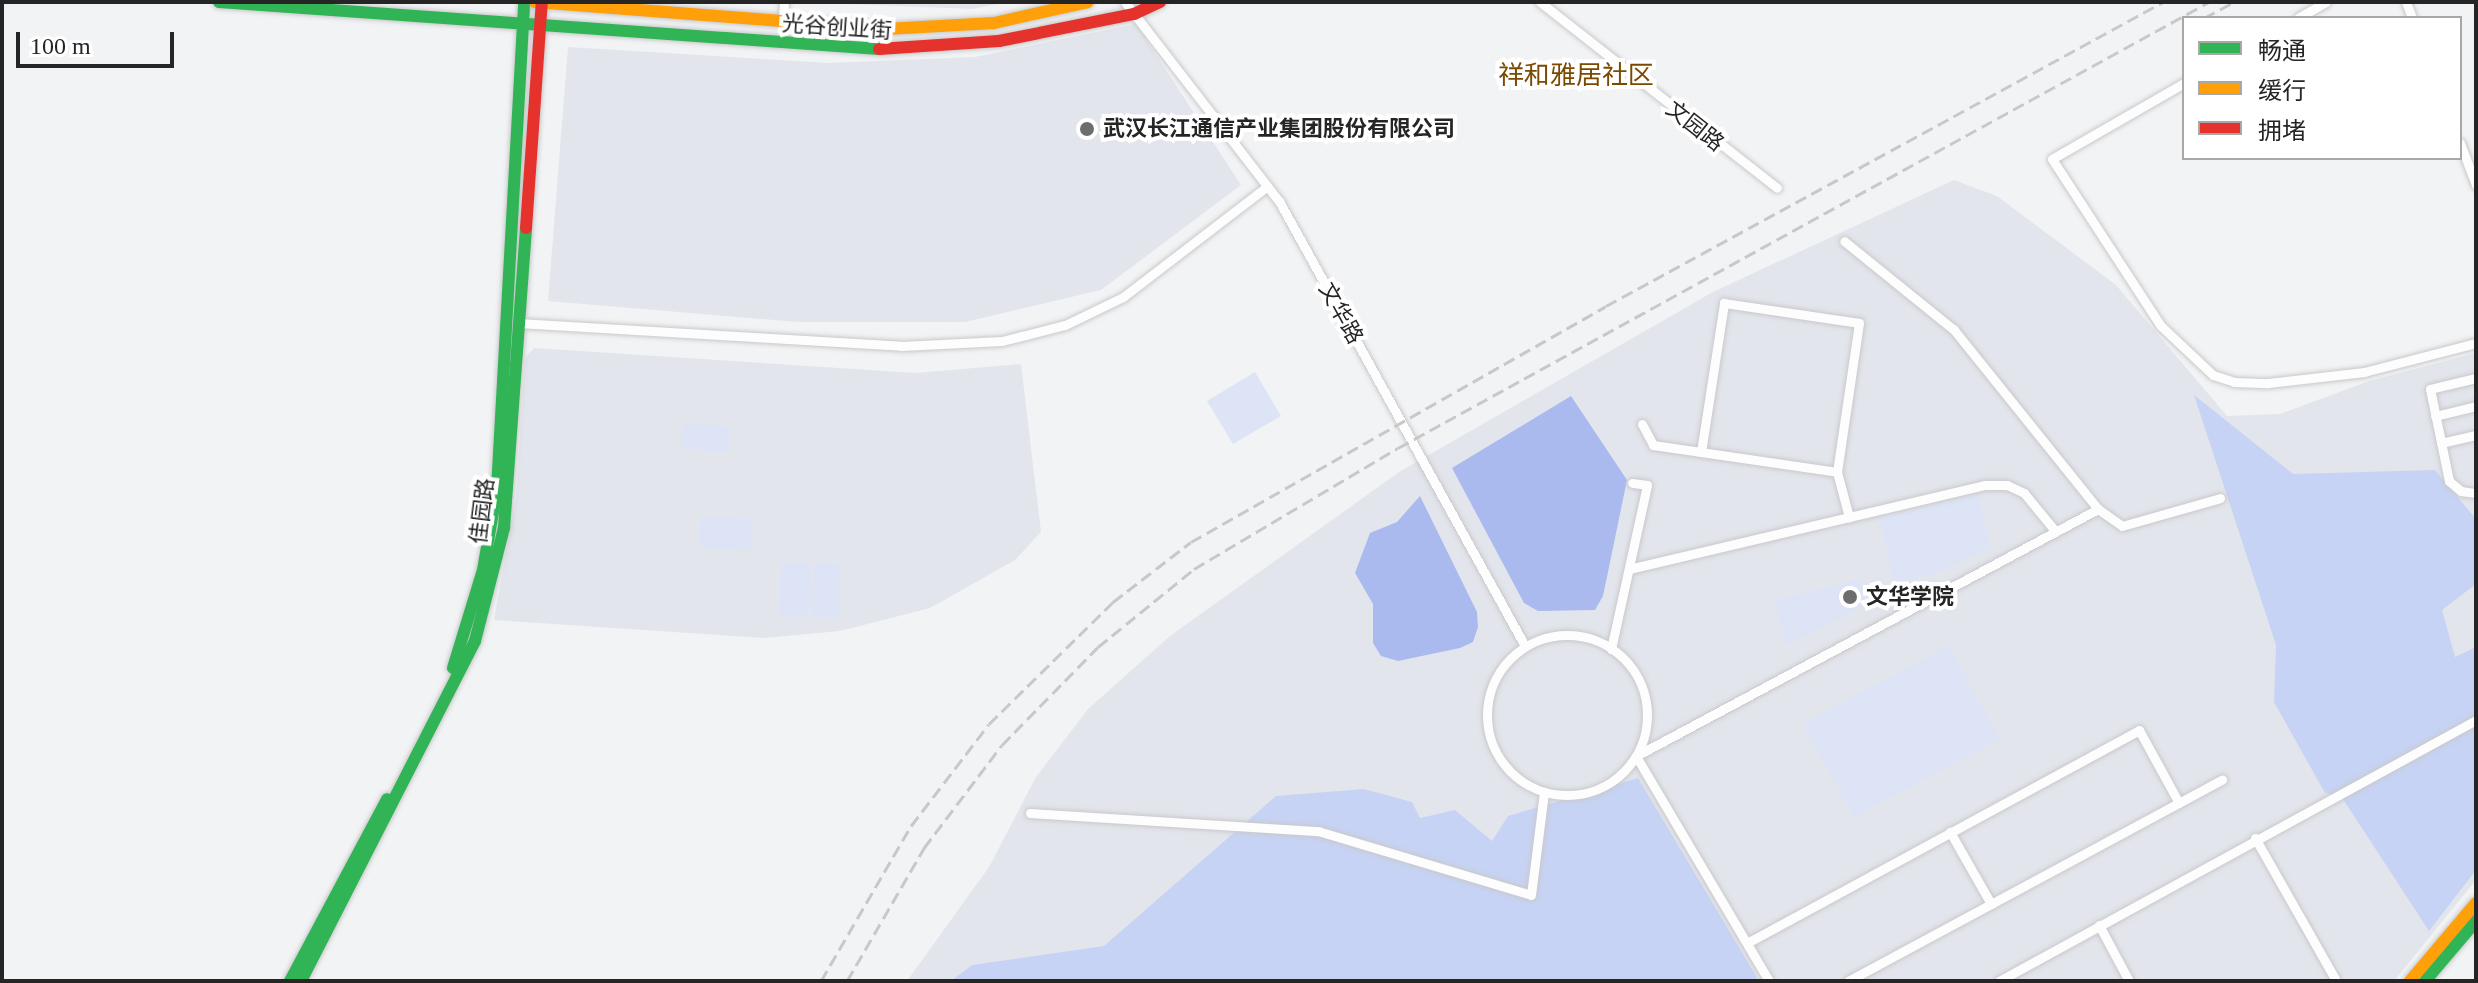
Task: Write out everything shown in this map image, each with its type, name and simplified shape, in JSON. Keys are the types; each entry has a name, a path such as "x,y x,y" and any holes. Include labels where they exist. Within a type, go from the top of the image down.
{"street":[{"name":"光谷创业街","path":"219,2 900,51 999,41 1134,14 1160,2"},
{"name":"佳园路","path":"290,981 453,668 483,570 497,489 524,2"},
{"name":"光谷创业街","path":"531,2 886,29 994,23 1088,2"},
{"name":"佳园路","path":"301,981 475,641 504,528 542,2"},
{"path":"783,21 784,2"},
{"name":"文华路","path":"1125,2 1265,188 1279,201 1525,646"},
{"name":"文园路","path":"1540,2 1777,188"},
{"path":"2302,16 2326,2"},
{"path":"2182,84 2052,159 2161,326 2213,375 2234,382 2268,383 2364,372 2476,343"},
{"path":"2462,148 2476,185"},
{"path":"518,323 901,346 1002,341 1065,325 1123,297 1265,188"},
{"path":"1844,241 1954,330 2098,509 2122,526 2220,498"},
{"path":"1701,452 1724,303 1859,323 1837,472 1849,517"},
{"path":"2476,378 2430,389 2449,481 2461,491 2476,493"},
{"path":"2435,416 2476,406"},
{"path":"1642,424 1653,445 1837,472"},
{"path":"2441,443 2476,435"},
{"path":"1611,649 1647,485 1632,483"},
{"path":"1629,569 1985,485 2007,485 2024,493 2056,532"},
{"path":"1636,756 2098,509"},
{"path":"1577,635 1611,649 1639,679 1647,705 1646,731 1636,756 1619,776 1596,790 1570,795 1544,792 1520,780 1501,761 1489,738 1486,712 1491,686 1505,663 1525,646 1550,636 1577,635"},
{"path":"1999,981 2255,838 2476,720"},
{"path":"1747,943 2139,730 2179,803"},
{"path":"1636,756 1769,981"},
{"path":"1848,981 2222,780"},
{"path":"1030,813 1318,831 1531,895 1544,792"},
{"path":"1950,832 1991,904"},
{"path":"2255,838 2335,979"},
{"path":"2410,981 2476,903"},
{"path":"2425,981 2476,921"},
{"path":"2099,925 2129,981"}],"shaded area":[{"path":"798,2 1007,2 972,9"},
{"path":"1136,24 1241,185 1101,290 965,322 798,322 548,301 568,47 828,63 975,57"},
{"name":"文华学院","path":"1954,180 1997,196 2116,285 2227,416 2280,414 2369,381 2476,353 2476,880 2394,981 907,981 989,867 1036,777 1088,709 1170,636 1399,472 1713,292"},
{"path":"534,348 916,373 1021,364 1041,532 1015,560 930,608 840,631 764,638 494,620 516,497 525,358"},
{"path":"1255,372 1281,416 1233,444 1207,401"},
{"path":"2194,395 2293,474 2435,470 2476,519 2476,584 2442,610 2455,657 2476,647 2476,870 2429,931 2341,796 2325,793 2274,702 2276,645"},
{"path":"1571,396 1627,480 1603,596 1595,610 1538,611 1524,603 1452,468"},
{"path":"683,424 731,427 729,452 682,449"},
{"path":"1978,494 1990,548 1941,571 1894,584 1880,518"},
{"path":"1420,496 1477,612 1478,627 1473,642 1460,648 1398,661 1381,656 1373,643 1373,604 1355,573 1370,533 1397,522"},
{"path":"700,517 751,518 750,550 699,548"},
{"path":"781,563 810,564 808,617 779,616"},
{"path":"813,563 840,564 839,618 812,617"},
{"path":"1859,579 1866,604 1786,646 1774,600"},
{"path":"1949,646 2000,739 1854,817 1802,724"},
{"path":"1638,778 1759,981 951,981 972,965 1104,946 1276,796 1364,789 1412,802 1420,818 1455,810 1492,841 1508,816"}],"railway":[{"path":"821,981 911,826 989,724 1113,602 1191,542 1606,306 2163,2"},
{"path":"2184,16 2209,2"},
{"path":"2208,16 2234,2"},
{"path":"847,981 924,848 1002,745 1098,647 1194,569 1398,448 2182,17"}],"traffic: fast":[{"path":"219,2 879,49"},
{"path":"453,668 483,570 497,489 524,2"},
{"path":"301,981 475,641 504,528 526,228"},
{"path":"290,981 387,799"},
{"path":"2425,981 2476,921"}],"traffic: slow":[{"path":"535,2 886,29 994,23 1088,2"},
{"path":"2410,981 2476,903"}],"traffic: jam":[{"path":"526,228 542,2"},
{"path":"879,49 999,41 1134,14 1160,2"}],"place":[{"name":"武汉长江通信产业集团股份有限公司","path":"1087,129"},
{"name":"文华学院","path":"1850,597"}],"district":[{"name":"祥和雅居社区","path":"1576,76"}]}
